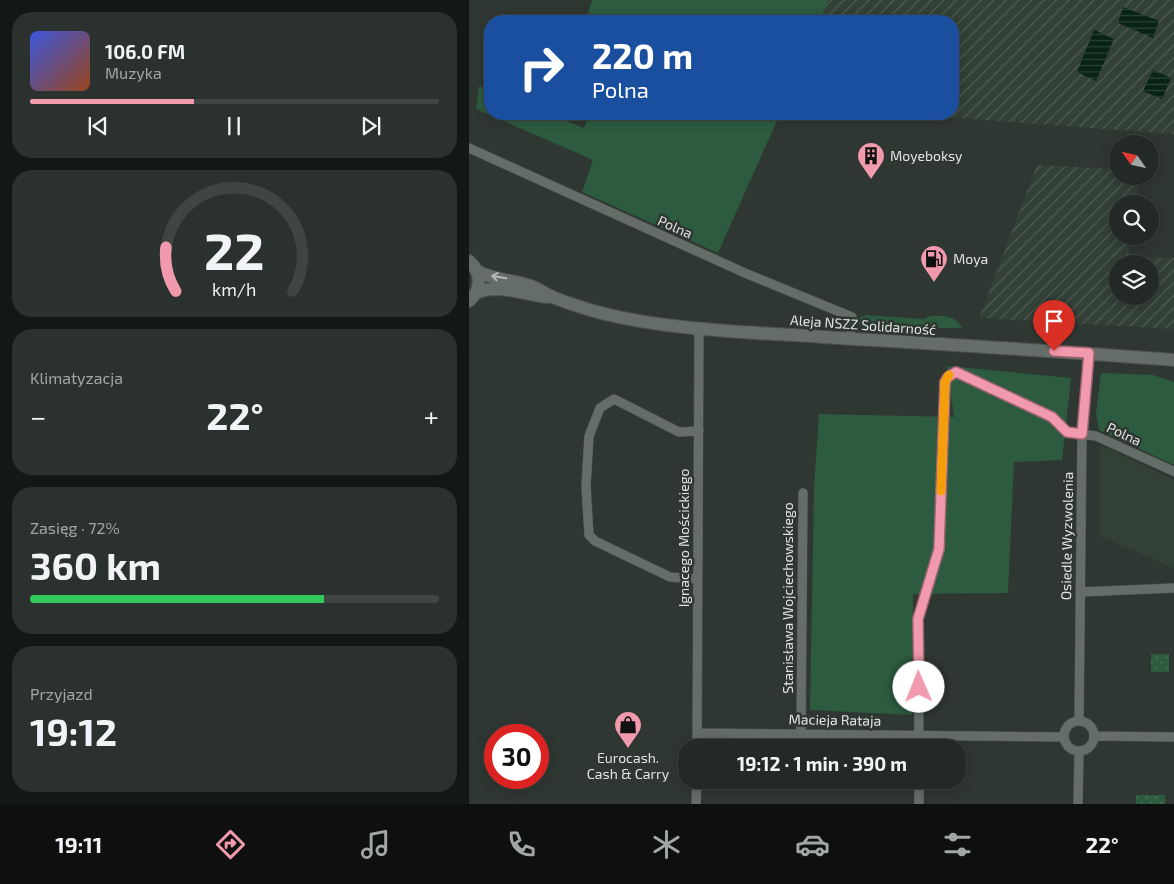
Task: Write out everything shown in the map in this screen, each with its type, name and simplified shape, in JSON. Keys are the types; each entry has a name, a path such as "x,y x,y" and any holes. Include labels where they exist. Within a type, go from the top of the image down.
{"street":[{"name":"Polna","path":"469,148 745,274 852,316 850,339"},
{"name":"Aleja NSZZ Solidarność","path":"473,266 487,275 533,286 553,298 616,317 699,328 1174,360"},
{"path":"473,266 479,282 473,297"},
{"name":"Aleja NSZZ Solidarność","path":"473,297 489,289 505,289 531,296 553,298"},
{"name":"Ignacego Mościckiego","path":"697,739 699,328"},
{"name":"Osiedle Wyzwolenia","path":"1079,720 1082,434 1089,353"},
{"name":"Polna","path":"920,735 918,619 939,549 945,382 948,377 956,372 1052,417 1067,432 1096,436 1174,472"},
{"path":"697,579 670,577 595,541 589,535 586,486 589,436 600,408 614,399 679,432 699,431"},
{"name":"Stanisława Wojciechowskiego","path":"801,734 803,493"},
{"path":"1080,592 1174,588"},
{"path":"1079,720 1090,725 1095,736 1090,747 1079,752 1068,748 1063,736 1067,725 1079,720"},
{"name":"Macieja Rataja","path":"697,733 1063,736"},
{"path":"920,735 920,739"},
{"path":"1095,736 1174,737"},
{"path":"1078,804 1079,752"},
{"path":"696,804 697,789"},
{"path":"919,789 919,804"}],"shaded area":[{"path":"592,0 828,0 822,15 588,15"},
{"path":"828,0 1174,0 1174,134 959,118 959,15 822,15"},
{"path":"1123,7 1159,21 1153,38 1118,23"},
{"path":"1094,30 1114,39 1096,81 1077,72"},
{"path":"1153,70 1171,78 1162,99 1143,91"},
{"path":"479,86 484,88 484,112 476,109"},
{"path":"501,120 564,120 584,128 587,120 777,120 718,253 582,192 593,160"},
{"path":"1037,165 1109,169 1109,185 1138,185 1137,195 1109,195 1109,245 1129,245 1128,255 1109,255 1109,305 1159,305 1159,258 1174,258 1174,329 979,318"},
{"path":"866,315 924,319 932,316 945,316 955,319 962,328 937,328 936,333 861,328 858,323 859,318"},
{"path":"947,366 1071,378 1062,460 1014,462 1008,593 913,594 912,715 810,710 814,487 819,414 954,417"},
{"path":"1101,373 1153,375 1174,382 1174,465 1099,430 1096,414"},
{"path":"1100,445 1174,480 1174,568 1100,536"},
{"path":"1151,654 1169,654 1169,672 1151,672"},
{"path":"1136,795 1165,795 1165,804 1136,804"}],"slow traffic":[{"path":"941,491 945,382 949,375"}],"place":[{"name":"Moyeboksy","path":"871,180"},
{"name":"Moya","path":"934,283"},
{"name":"Eurocash. Cash & Carry","path":"628,749"}],"route":[{"path":"919,687 918,619 939,549 945,382 951,373 956,372 1052,417 1067,432 1082,434 1089,353 1054,351"}]}
